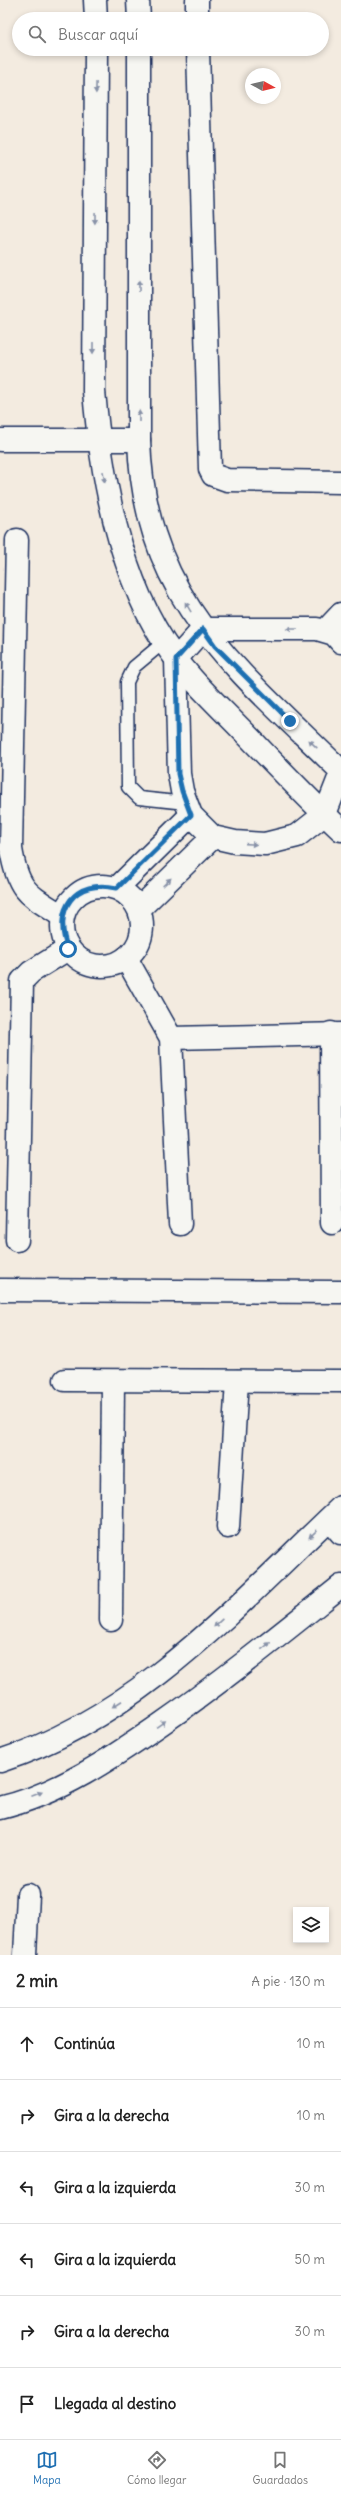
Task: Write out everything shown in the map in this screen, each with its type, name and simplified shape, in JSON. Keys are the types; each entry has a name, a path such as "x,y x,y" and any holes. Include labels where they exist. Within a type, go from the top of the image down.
{"street":[{"path":"95,0 96,12"},
{"path":"138,0 139,12"},
{"path":"197,0 197,12"},
{"path":"96,56 94,391 98,441 105,485 117,532 142,600 170,651 205,693 341,830"},
{"path":"139,56 139,440 144,493 161,554 175,587 215,646 341,772 325,814 296,836 265,844 235,842 213,837 189,809 178,774 170,651"},
{"path":"198,56 210,469 213,475 227,480 341,482"},
{"path":"0,440 139,440"},
{"path":"17,540 11,850 15,873 26,893 62,916"},
{"path":"170,651 203,629 333,636 341,614"},
{"path":"117,888 189,809"},
{"path":"139,909 213,837"},
{"path":"104,885 117,888 130,896 139,909 142,922 141,936 135,948 126,958 112,965 95,966 80,960 68,949 62,933 62,916 69,901 79,892 91,886 104,885"},
{"path":"17,1240 22,982 32,972 68,949"},
{"path":"126,958 171,1038 180,1224"},
{"path":"171,1038 336,1034 332,1223"},
{"path":"0,1290 341,1292"},
{"path":"65,1380 341,1381"},
{"path":"111,1620 113,1381"},
{"path":"228,1527 237,1381"},
{"path":"0,1761 80,1726 146,1685 177,1661 337,1519"},
{"path":"0,1808 61,1785 115,1756 209,1690 341,1586"},
{"path":"25,1955 28,1895"}],"lane":[{"path":"170,651 134,667 127,682 128,787 139,798 189,809"}],"route":[{"path":"68,949 62,933 62,916 69,901 79,892 91,886 104,885 117,888 191,815 186,804 178,774 176,659 203,629 215,646 290,721"}]}
